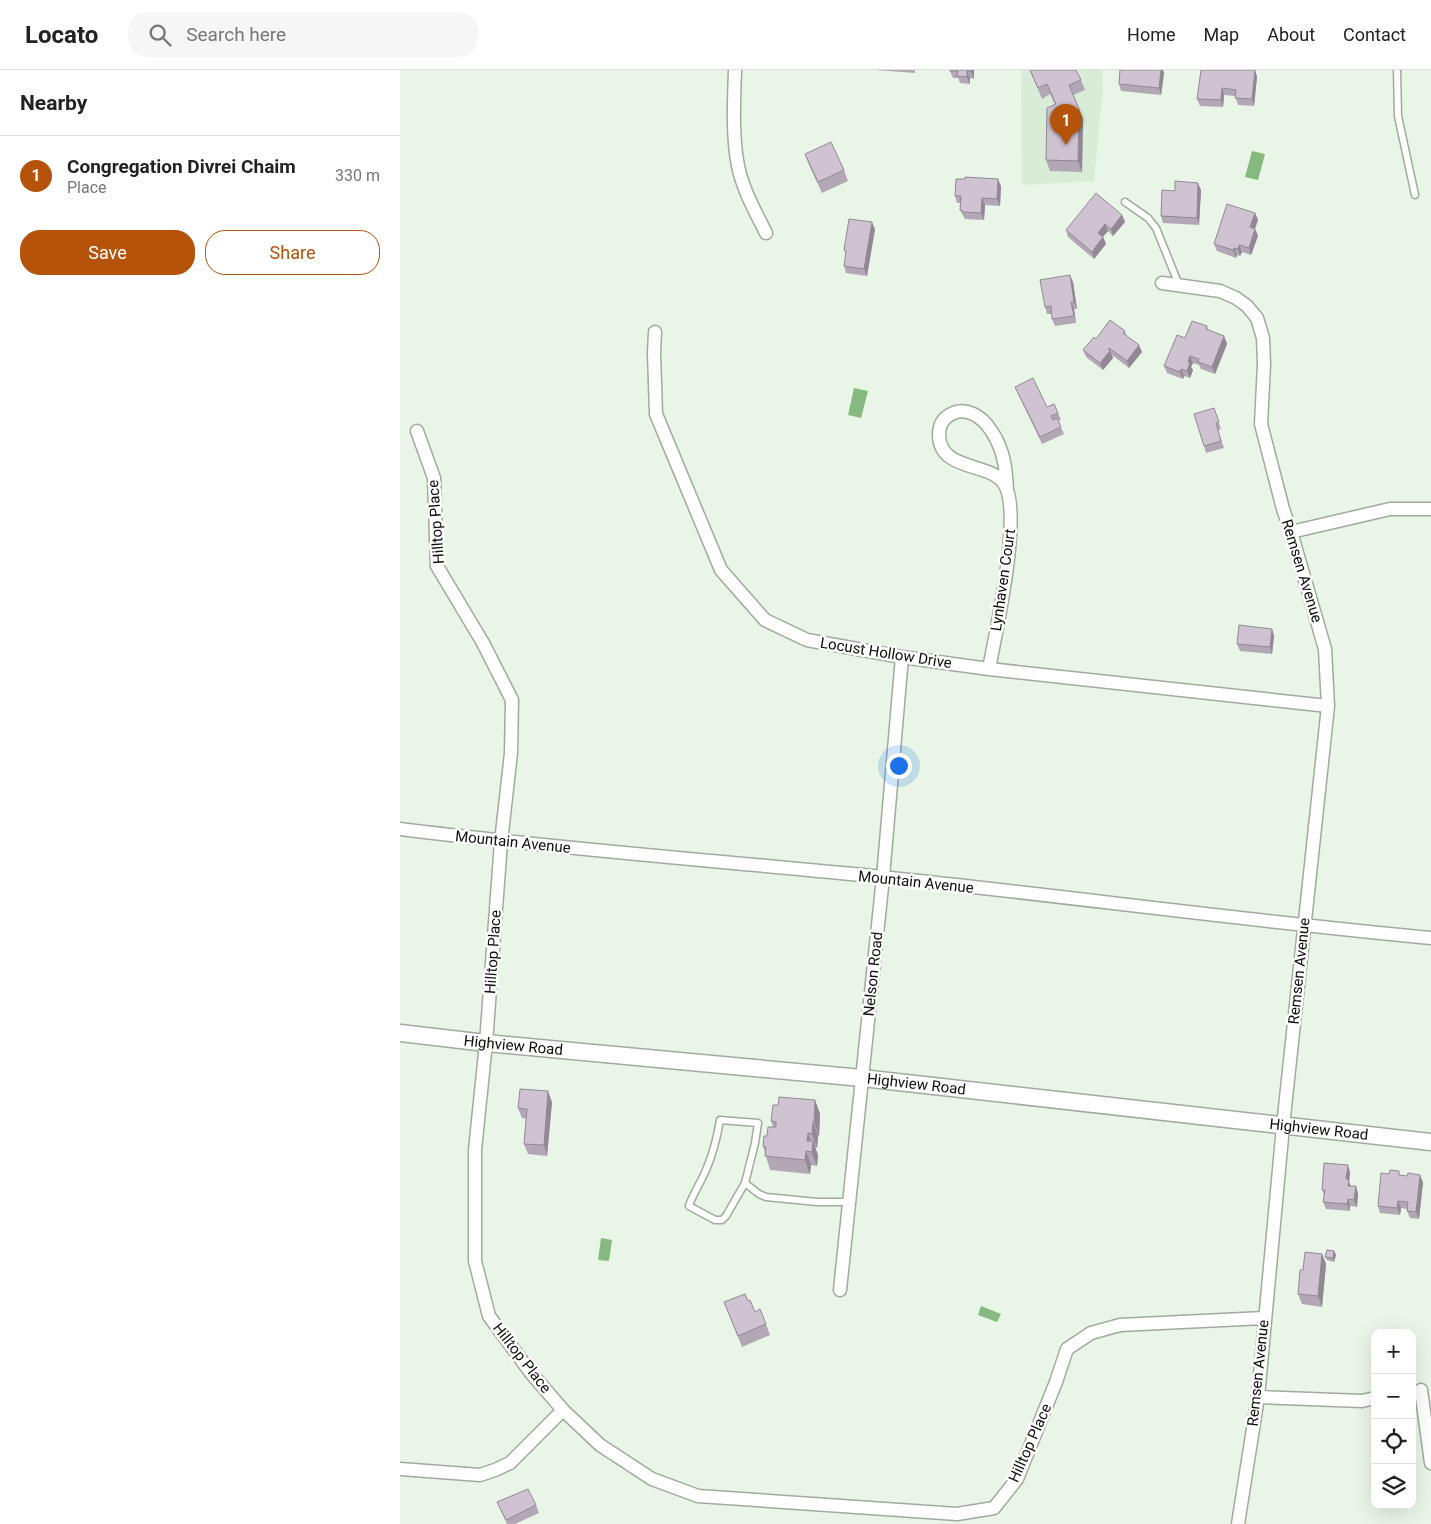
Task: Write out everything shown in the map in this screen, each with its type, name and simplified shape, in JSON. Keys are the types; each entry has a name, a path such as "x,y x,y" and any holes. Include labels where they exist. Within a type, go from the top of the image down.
{"street":[{"path":"736,70 733,119 738,166 749,201 766,233"},
{"name":"Remsen Avenue","path":"1162,283 1220,291 1236,298 1247,306 1257,318 1263,338 1264,364 1261,424 1273,474 1325,649 1328,706 1283,1126 1258,1397 1238,1524"},
{"name":"Locust Hollow Drive","path":"655,332 656,414 720,570 765,620 807,640 902,657 989,669 1328,706"},
{"name":"Lynhaven Court","path":"989,669 1005,578 1011,520 1003,454 992,430 981,418 964,411 956,411 944,419 939,435 940,443 945,452 951,458 961,463 997,477 1003,481 1007,490"},
{"name":"Hilltop Place","path":"417,431 434,478 437,566 483,643 512,700 511,753 501,842 486,1043 475,1150 475,1261 489,1316 531,1373 563,1410 600,1445 652,1479 698,1496 957,1514 994,1508 1017,1479 1056,1382 1067,1349 1091,1333 1120,1326 1264,1318"},
{"path":"1291,532 1390,509 1431,509"},
{"name":"Nelson Road","path":"840,1290 883,877 902,657"},
{"name":"Mountain Avenue","path":"400,829 501,842 883,877 1304,926 1431,938"},
{"name":"Highview Road","path":"400,1033 486,1043 862,1078 1431,1142"},
{"path":"1421,1390 1431,1463"},
{"path":"1258,1397 1362,1401 1371,1399"},
{"path":"400,1469 480,1475 495,1470 510,1464 563,1410"}],"lane":[{"path":"1397,70 1399,121 1415,195"},
{"path":"1124,202 1148,218 1156,228 1180,286"},
{"path":"720,1120 758,1123 745,1182 722,1220 715,1220 689,1206 717,1142 720,1120"},
{"path":"745,1182 759,1194 766,1197 817,1202 850,1202"}],"shaded area":[{"path":"1021,70 1102,70 1103,87 1094,181 1022,185"},
{"path":"1252,151 1265,154 1258,180 1245,177"},
{"path":"854,388 868,391 861,418 848,415"},
{"path":"601,1238 612,1240 609,1261 598,1260"},
{"path":"981,1306 1001,1314 997,1322 978,1315"}],"building":[{"path":"950,70 971,70 971,72 967,71 967,77 957,76 958,71"},
{"path":"1030,70 1076,70 1081,80 1069,85 1079,109 1078,161 1046,160 1047,108 1056,104 1047,84 1038,88"},
{"path":"1120,70 1161,70 1159,88 1119,84"},
{"path":"1201,70 1255,70 1252,99 1235,98 1236,90 1222,88 1221,100 1197,99"},
{"path":"831,142 844,170 818,182 805,154"},
{"path":"965,177 998,179 997,199 982,198 981,213 962,212 960,210 961,196 955,196 956,179 965,179"},
{"path":"1175,181 1198,183 1197,218 1161,216 1162,190 1175,191"},
{"path":"1096,193 1122,215 1111,229 1105,224 1098,233 1103,237 1092,252 1066,230"},
{"path":"1227,204 1255,213 1250,227 1255,229 1249,248 1239,245 1238,249 1234,248 1233,250 1214,244"},
{"path":"849,219 872,222 864,269 844,266 846,251 844,250"},
{"path":"1070,275 1074,302 1071,302 1074,316 1052,319 1051,306 1045,307 1040,280"},
{"path":"1110,320 1139,345 1127,361 1109,348 1110,351 1100,363 1083,350 1094,337 1096,339"},
{"path":"1192,321 1207,326 1206,329 1224,336 1212,367 1198,362 1199,359 1190,356 1187,371 1181,369 1180,372 1164,366 1177,335 1185,338"},
{"path":"1033,378 1047,407 1054,404 1058,413 1051,416 1053,420 1057,418 1061,427 1040,437 1015,387"},
{"path":"1214,408 1219,422 1216,423 1221,441 1204,446 1194,414"},
{"path":"1239,625 1272,629 1270,647 1237,644"},
{"path":"520,1089 548,1091 544,1145 524,1144 527,1109 518,1108"},
{"path":"779,1097 815,1100 812,1134 808,1133 807,1141 813,1141 812,1152 806,1151 805,1160 765,1156 764,1136 767,1136 768,1127 776,1127 776,1122 771,1121 773,1105 778,1105"},
{"path":"1324,1163 1348,1165 1346,1179 1349,1180 1348,1186 1356,1186 1354,1200 1348,1199 1347,1204 1323,1202 1325,1190 1322,1190"},
{"path":"1390,1170 1399,1171 1399,1175 1407,1176 1408,1173 1420,1175 1416,1212 1407,1211 1408,1202 1398,1201 1397,1208 1378,1206 1381,1173 1389,1174"},
{"path":"1327,1250 1334,1251 1333,1258 1325,1257"},
{"path":"1305,1252 1322,1254 1318,1296 1298,1294 1300,1270 1303,1270"},
{"path":"745,1294 755,1312 760,1309 766,1324 738,1336 724,1302"},
{"path":"528,1489 536,1505 506,1520 497,1502"}],"place":[{"name":"Congregation Divrei Chaim","path":"1066,145"}]}
